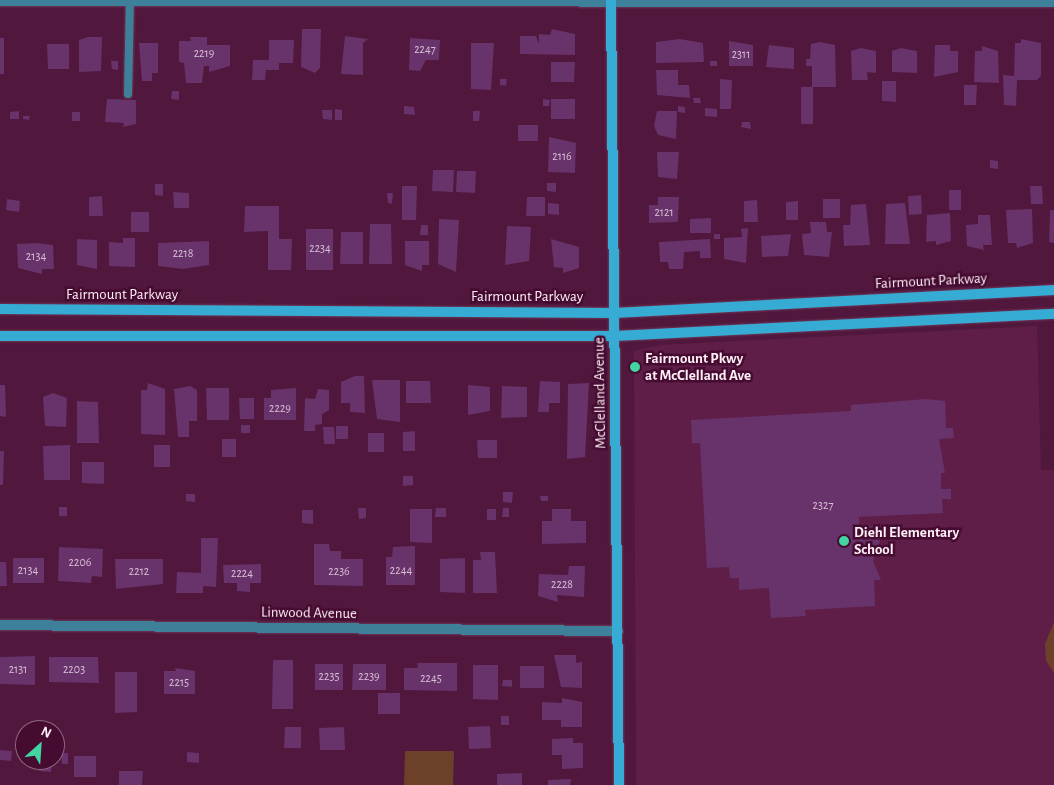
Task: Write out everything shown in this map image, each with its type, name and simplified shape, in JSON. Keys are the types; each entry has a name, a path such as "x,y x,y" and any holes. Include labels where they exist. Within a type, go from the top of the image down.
{"street":[{"path":"0,1 1054,2"},
{"name":"McClelland Avenue","path":"611,1 619,785"},
{"name":"Fairmount Parkway","path":"0,309 614,313 1054,290"},
{"path":"0,336 615,336 1054,314"},
{"name":"Linwood Avenue","path":"0,625 618,631"}],"lane":[{"path":"128,94 130,1"}],"shaded area":[{"name":"Diehl Elementary School","path":"1037,326 1041,470 1054,470 1054,785 636,785 634,351 660,345"},
{"path":"1054,622 1054,673 1046,661 1045,644"},
{"path":"405,751 454,751 453,785 404,785"}],"building":[{"path":"302,29 321,29 320,68 315,73 301,67"},
{"path":"552,29 575,34 575,55 520,54 520,36 536,36 539,44 539,34 550,35"},
{"path":"345,36 368,39 363,43 363,75 341,74"},
{"path":"88,37 102,37 101,71 79,72 79,40"},
{"path":"190,37 207,37 207,45 230,45 230,66 209,72 209,66 204,66 202,83 186,83 184,63 179,62 179,41 191,41"},
{"path":"0,38 4,38 4,74 0,74"},
{"path":"410,38 440,40 439,60 426,60 420,71 409,70"},
{"path":"680,39 703,43 704,62 656,63 656,42"},
{"path":"1021,39 1041,43 1041,76 1037,80 1017,80 1016,106 1004,105 1003,75 1014,76 1015,43 1021,43"},
{"path":"269,40 294,40 293,63 279,63 279,70 266,70 265,80 252,80 253,60 269,60"},
{"path":"729,41 753,45 753,66 729,66"},
{"path":"820,42 835,45 836,87 812,87 812,66 806,66 806,59 810,59 811,44"},
{"path":"139,43 158,43 158,73 152,73 152,81 142,81"},
{"path":"471,43 494,43 491,90 471,89"},
{"path":"47,44 69,44 69,69 48,69"},
{"path":"769,45 794,48 794,69 766,67"},
{"path":"935,45 950,45 950,51 958,51 958,72 934,77"},
{"path":"982,46 998,51 999,83 974,82 975,51 982,51"},
{"path":"861,48 876,51 876,73 867,72 868,80 852,80 851,51"},
{"path":"901,48 917,51 917,73 892,72 892,51"},
{"path":"111,61 118,61 118,70 112,69"},
{"path":"710,61 717,61 717,66 710,66"},
{"path":"551,62 575,62 574,82 551,82"},
{"path":"656,70 678,70 678,85 689,85 690,98 657,95"},
{"path":"500,79 507,79 506,86 500,85"},
{"path":"720,79 732,80 731,109 720,109"},
{"path":"882,81 896,81 896,102 882,101"},
{"path":"964,85 977,85 976,105 964,105"},
{"path":"801,87 813,87 813,124 801,124"},
{"path":"172,91 179,91 179,100 171,99"},
{"path":"693,98 700,98 701,103 694,103"},
{"path":"107,99 136,100 136,124 123,127 124,123 105,122"},
{"path":"543,99 550,100 549,106 543,106"},
{"path":"551,99 575,99 575,119 551,119"},
{"path":"404,106 414,107 415,115 404,114"},
{"path":"678,106 685,107 685,113 678,112"},
{"path":"705,108 717,109 717,117 705,116"},
{"path":"335,109 342,110 342,120 335,120"},
{"path":"322,110 332,110 332,120 323,119"},
{"path":"19,111 19,119 10,119 10,112"},
{"path":"473,111 480,111 479,121 473,121"},
{"path":"657,111 677,111 676,139 658,135 654,126"},
{"path":"72,112 80,112 80,121 72,121"},
{"path":"23,116 30,116 29,120 23,119"},
{"path":"742,122 750,122 751,129 741,127"},
{"path":"518,125 538,125 538,141 518,141"},
{"path":"549,137 576,143 575,173 548,172"},
{"path":"657,152 679,152 677,179 658,177"},
{"path":"990,160 998,161 998,169 990,168"},
{"path":"433,170 454,170 453,192 432,191"},
{"path":"457,171 476,171 475,193 456,192"},
{"path":"547,183 556,183 556,192 547,191"},
{"path":"155,184 163,184 163,196 155,195"},
{"path":"402,186 417,186 416,220 402,220"},
{"path":"1030,186 1042,186 1043,204 1031,204"},
{"path":"949,190 961,190 961,210 949,210"},
{"path":"173,192 189,193 189,208 174,208"},
{"path":"387,193 393,193 392,204 388,203"},
{"path":"921,195 922,214 909,215 908,196"},
{"path":"102,196 103,216 89,216 89,197"},
{"path":"527,197 545,197 545,216 526,216"},
{"path":"658,197 679,197 678,222 649,223 649,205 658,205"},
{"path":"7,199 20,201 19,212 6,210"},
{"path":"823,199 840,199 840,218 823,218"},
{"path":"757,200 758,222 744,222 744,201"},
{"path":"798,201 798,220 786,220 786,202"},
{"path":"548,203 559,204 559,215 548,214"},
{"path":"905,203 910,244 885,244 886,204"},
{"path":"866,204 870,245 844,246 843,225 850,225 851,205"},
{"path":"245,206 279,206 279,239 292,239 291,270 268,270 268,231 244,232"},
{"path":"1032,209 1033,243 1017,248 1016,243 1008,243 1006,210"},
{"path":"1050,210 1054,210 1054,243 1049,242"},
{"path":"131,212 149,212 149,232 131,232"},
{"path":"950,213 951,241 936,245 936,241 926,242 927,215"},
{"path":"978,215 990,215 992,245 983,245 984,250 967,246 966,225 978,224"},
{"path":"711,218 711,233 690,233 690,219"},
{"path":"439,219 459,220 456,272 438,264"},
{"path":"810,222 826,222 827,232 832,232 829,257 804,255 802,234 811,233"},
{"path":"370,224 391,224 392,264 369,264"},
{"path":"421,225 428,225 428,235 420,235"},
{"path":"507,226 531,227 529,261 505,265"},
{"path":"748,228 746,263 724,259 724,238 742,237 741,229"},
{"path":"306,229 333,229 333,270 306,270"},
{"path":"341,232 363,232 363,264 340,264"},
{"path":"714,234 720,234 720,239 714,239"},
{"path":"791,234 788,256 762,257 761,236"},
{"path":"123,238 135,238 135,267 109,266 109,242 123,243"},
{"path":"77,239 97,240 97,269 77,265"},
{"path":"551,239 579,247 579,268 563,273 563,268 554,267"},
{"path":"710,239 711,258 700,258 700,251 684,252 683,269 669,269 668,262 660,262 659,242"},
{"path":"209,241 209,265 183,269 158,266 158,243"},
{"path":"405,241 429,241 429,265 422,265 422,271 405,265"},
{"path":"36,243 53,245 54,269 42,269 42,274 18,268 17,244"},
{"path":"355,376 364,376 365,413 350,412 350,403 341,403 341,382"},
{"path":"372,380 400,380 400,422 377,419"},
{"path":"406,381 430,381 431,403 406,403"},
{"path":"540,381 560,382 560,403 549,403 549,412 538,412"},
{"path":"148,383 165,389 165,435 141,434 141,390 147,390"},
{"path":"589,383 585,457 567,459 568,384"},
{"path":"0,385 5,385 6,417 0,416"},
{"path":"468,385 490,387 490,411 468,415"},
{"path":"190,386 197,390 197,421 189,421 189,437 178,437 174,389"},
{"path":"502,386 527,387 527,417 501,418"},
{"path":"206,388 229,388 229,420 207,420"},
{"path":"296,388 296,420 264,420 264,398 271,398 271,390"},
{"path":"318,389 329,390 329,410 322,414 322,424 315,425 315,431 304,431 305,398 315,399"},
{"path":"53,393 67,398 66,427 45,426 43,397"},
{"path":"239,398 254,398 254,419 240,419"},
{"path":"926,399 945,401 946,428 953,428 954,438 939,439 945,473 941,473 941,489 951,489 951,499 942,499 943,513 859,517 859,527 871,526 880,540 873,561 881,580 874,580 875,606 805,610 806,616 771,618 769,588 739,590 739,578 730,578 729,567 707,568 700,443 692,443 691,420 851,411 851,405"},
{"path":"77,401 98,402 99,443 77,443"},
{"path":"241,425 250,425 250,433 241,433"},
{"path":"336,426 348,426 348,439 336,439"},
{"path":"323,427 334,427 335,444 324,444"},
{"path":"415,431 415,451 403,451 403,432"},
{"path":"368,433 384,433 384,452 368,452"},
{"path":"222,439 236,439 236,457 222,457"},
{"path":"477,440 497,440 497,458 478,458"},
{"path":"70,445 70,480 44,480 43,446"},
{"path":"154,445 170,445 170,467 154,467"},
{"path":"0,451 4,451 3,485 0,485"},
{"path":"82,462 104,462 104,484 82,483"},
{"path":"403,476 413,476 413,485 403,486"},
{"path":"503,492 513,492 512,503 503,502"},
{"path":"186,494 195,494 195,502 186,501"},
{"path":"540,496 548,496 548,501 541,501"},
{"path":"59,507 67,507 67,516 59,516"},
{"path":"358,508 366,508 366,518 359,519"},
{"path":"436,508 446,508 446,517 435,517"},
{"path":"503,508 509,508 509,517 502,517"},
{"path":"410,509 432,509 432,543 410,542"},
{"path":"487,509 496,509 496,520 487,520"},
{"path":"552,509 571,509 571,521 586,521 586,543 542,544 542,521 552,521"},
{"path":"302,510 313,510 313,524 302,523"},
{"path":"201,538 218,538 216,587 203,586 203,593 176,593 177,572 201,573"},
{"path":"314,544 329,544 330,551 341,551 341,559 363,559 363,586 314,585"},
{"path":"415,546 415,585 386,585 386,557 392,557 393,547"},
{"path":"59,547 103,549 102,577 92,576 91,583 58,581"},
{"path":"480,552 495,552 497,593 473,593 473,560 481,560"},
{"path":"13,558 44,558 44,583 13,583"},
{"path":"465,558 465,593 440,592 440,559"},
{"path":"115,559 163,559 163,584 116,589"},
{"path":"0,562 6,562 7,586 0,586"},
{"path":"261,564 261,583 250,583 250,592 237,591 237,583 224,583 223,565"},
{"path":"569,566 585,566 584,597 557,595 558,602 538,596 539,574 568,575"},
{"path":"554,655 576,655 576,663 582,662 582,688 561,687"},
{"path":"35,656 35,685 0,684 0,657"},
{"path":"49,657 98,657 99,683 49,682"},
{"path":"273,660 293,660 293,709 272,709"},
{"path":"417,663 457,663 457,691 404,690 404,668 418,668"},
{"path":"315,664 343,664 343,690 315,690"},
{"path":"353,664 386,664 386,690 352,690"},
{"path":"473,665 498,665 498,700 473,699"},
{"path":"520,666 544,666 544,688 520,688"},
{"path":"175,668 195,671 195,694 164,694 164,671 176,671"},
{"path":"115,672 137,672 137,712 115,713"},
{"path":"503,680 512,680 512,687 502,686"},
{"path":"378,693 400,693 400,714 378,714"},
{"path":"562,698 582,702 582,727 561,727 561,720 542,720 542,702 562,703"},
{"path":"501,716 509,716 509,725 501,725"},
{"path":"490,726 491,748 469,749 468,727"},
{"path":"285,727 301,727 301,748 284,748"},
{"path":"344,727 345,750 320,750 319,728"},
{"path":"573,738 573,743 583,743 583,768 562,769 562,755 552,755 552,739"},
{"path":"0,750 12,751 11,761 0,760"},
{"path":"187,752 199,753 199,763 187,762"},
{"path":"65,753 68,753 68,764 65,764"},
{"path":"74,756 96,756 96,777 74,777"},
{"path":"39,770 51,770 51,772"},
{"path":"119,771 143,771 142,785 119,785"},
{"path":"522,773 522,785 497,785 497,774"},
{"path":"571,779 570,785 548,785 548,780"}],"place":[{"name":"Fairmount Pkwy at McClelland Ave","path":"635,367"},
{"name":"Diehl Elementary School","path":"844,541"}]}
